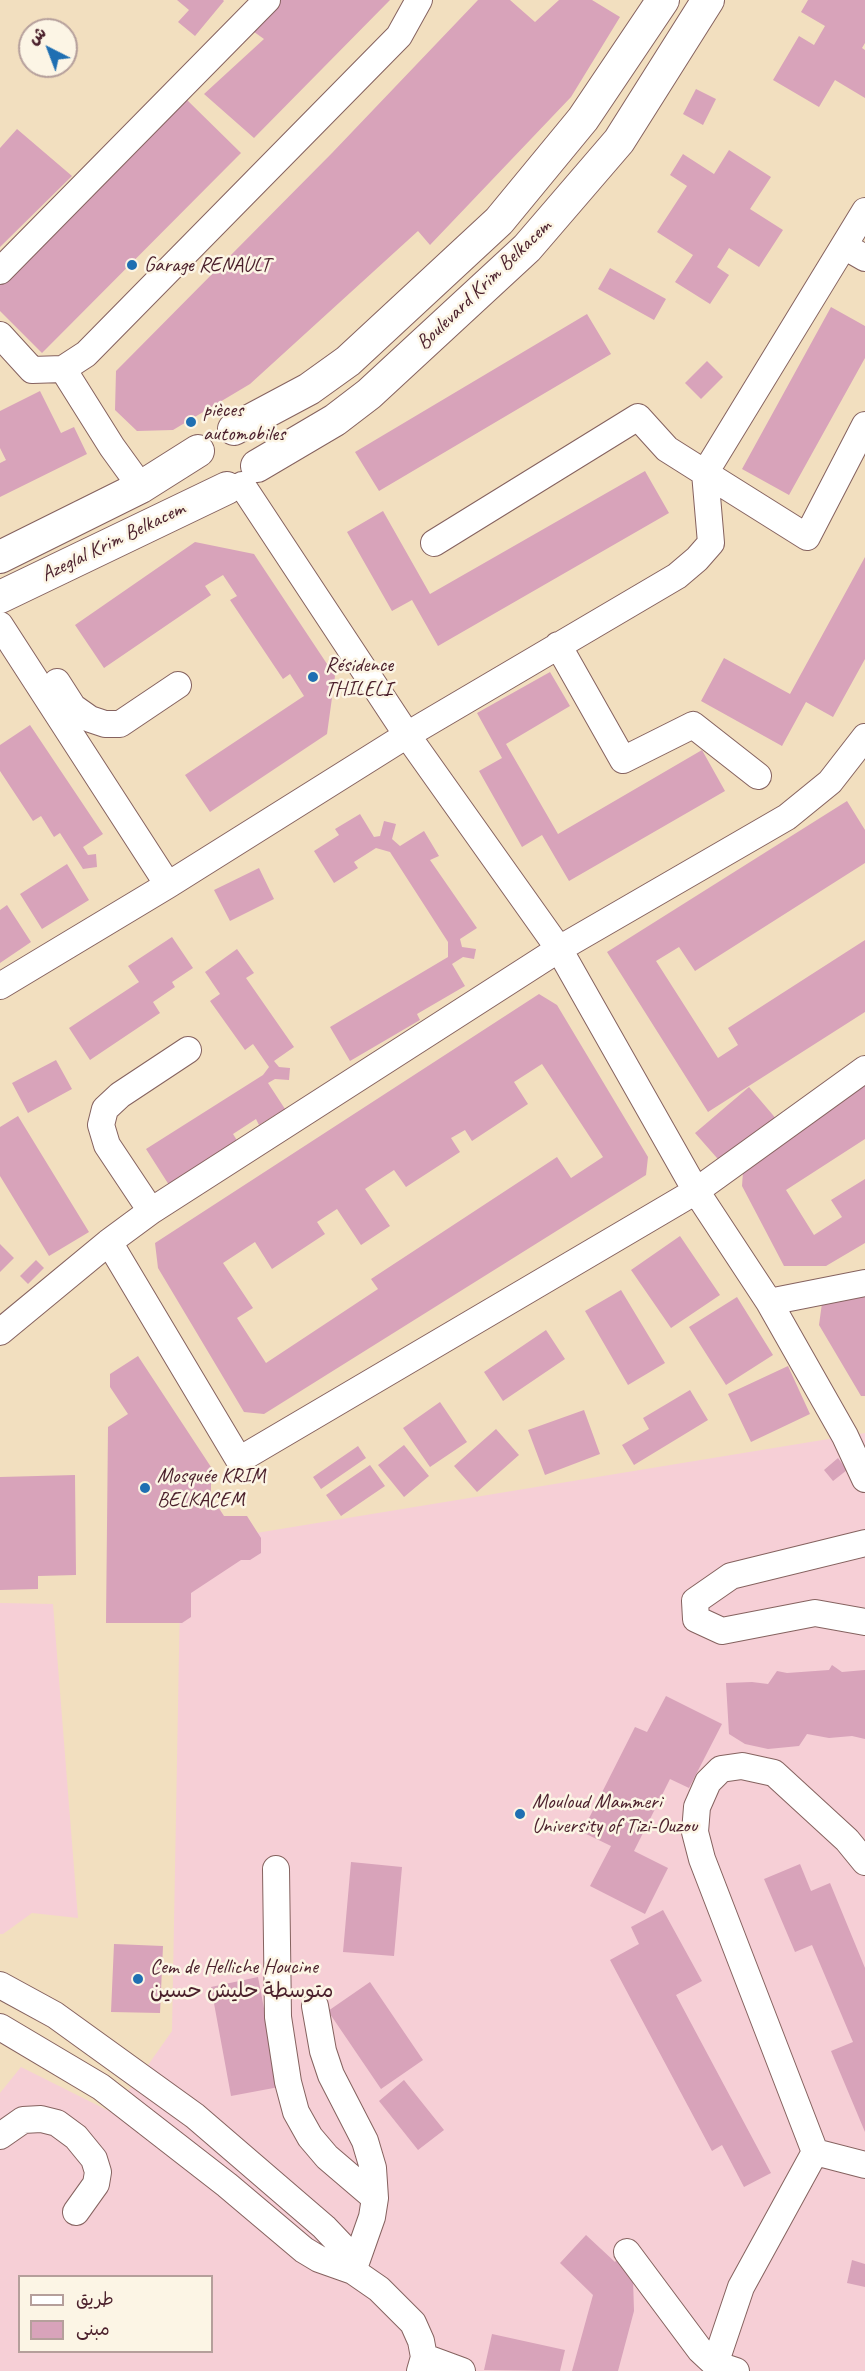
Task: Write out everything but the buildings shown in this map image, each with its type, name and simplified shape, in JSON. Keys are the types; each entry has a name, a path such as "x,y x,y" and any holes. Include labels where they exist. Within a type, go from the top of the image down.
{"main road":[{"path":"234,429 309,389 348,361 499,221 583,119 663,0"},
{"name":"Boulevard Krim Belkacem","path":"242,479 335,420 369,393 527,248 619,141 708,0"},
{"path":"0,557 141,486 198,452 206,438 218,429 234,429 243,432 256,446 242,479 216,486 201,472 198,452"},
{"name":"Azeglal Krim Belkacem","path":"0,597 242,479"}],"street":[{"path":"0,271 267,0"},
{"path":"0,335 32,370 63,369 86,354 399,36 419,0"},
{"path":"0,986 168,885 407,735 677,576 697,559 711,543 705,474 854,252 865,211"},
{"path":"63,369 112,447 141,486"},
{"path":"434,543 638,417 668,449 807,537 865,425"},
{"path":"242,479 407,735 560,949 696,1191 769,1302 845,1436 865,1479"},
{"path":"0,625 168,885"},
{"path":"558,645 623,760 693,725 759,776"},
{"path":"16,649 48,668 73,707 90,719 105,724 120,724 178,685"},
{"path":"0,1332 109,1242 151,1211 560,949 787,817 830,782 865,737"},
{"path":"151,1211 107,1145 101,1125 105,1109 120,1095 188,1050"},
{"path":"109,1242 239,1460 696,1191 865,1069"},
{"path":"769,1302 865,1283"},
{"path":"865,1543 731,1576 695,1601 696,1619 722,1632 815,1613 865,1622"},
{"path":"627,2252 700,2350 725,2367 741,2287 815,2152 702,1859 695,1832 697,1807 708,1782 721,1769 742,1766 774,1773 856,1836 865,1862"},
{"path":"276,1869 278,2018 288,2082 296,2112 310,2137 327,2157 375,2198"},
{"path":"0,1985 55,2015 195,2116 324,2227 342,2247 353,2271"},
{"path":"315,2006 323,2051 331,2075 365,2141 373,2168 375,2198 369,2228 353,2271"},
{"path":"0,2027 41,2049 100,2087 227,2185 304,2250 319,2259 353,2271 379,2289 413,2323 421,2341 422,2364 462,2371"},
{"path":"0,2136 23,2120 41,2119 57,2123 76,2137 94,2159 98,2172 93,2190 76,2212"},
{"path":"815,2152 865,2165"}],"shaded area":[{"name":"Mouloud Mammeri University of Tizi-Ouzou","path":"865,1433 865,2371 0,2371 0,2093 21,2067 111,2112 172,2031 180,1597 244,1535"},
{"path":"0,1603 53,1604 78,1918 32,1913 3,1934 0,1934"}],"place":[{"name":"Garage RENAULT","path":"132,265"},
{"name":"pièces automobiles","path":"191,422"},
{"name":"Résidence THILELI","path":"313,677"},
{"name":"Mosquée KRIM BELKACEM","path":"145,1488"},
{"name":"Mouloud Mammeri University of Tizi-Ouzou","path":"520,1814"},
{"name":"Cem de Helliche Houcine متوسطة حليش حسين","path":"138,1979"}]}
